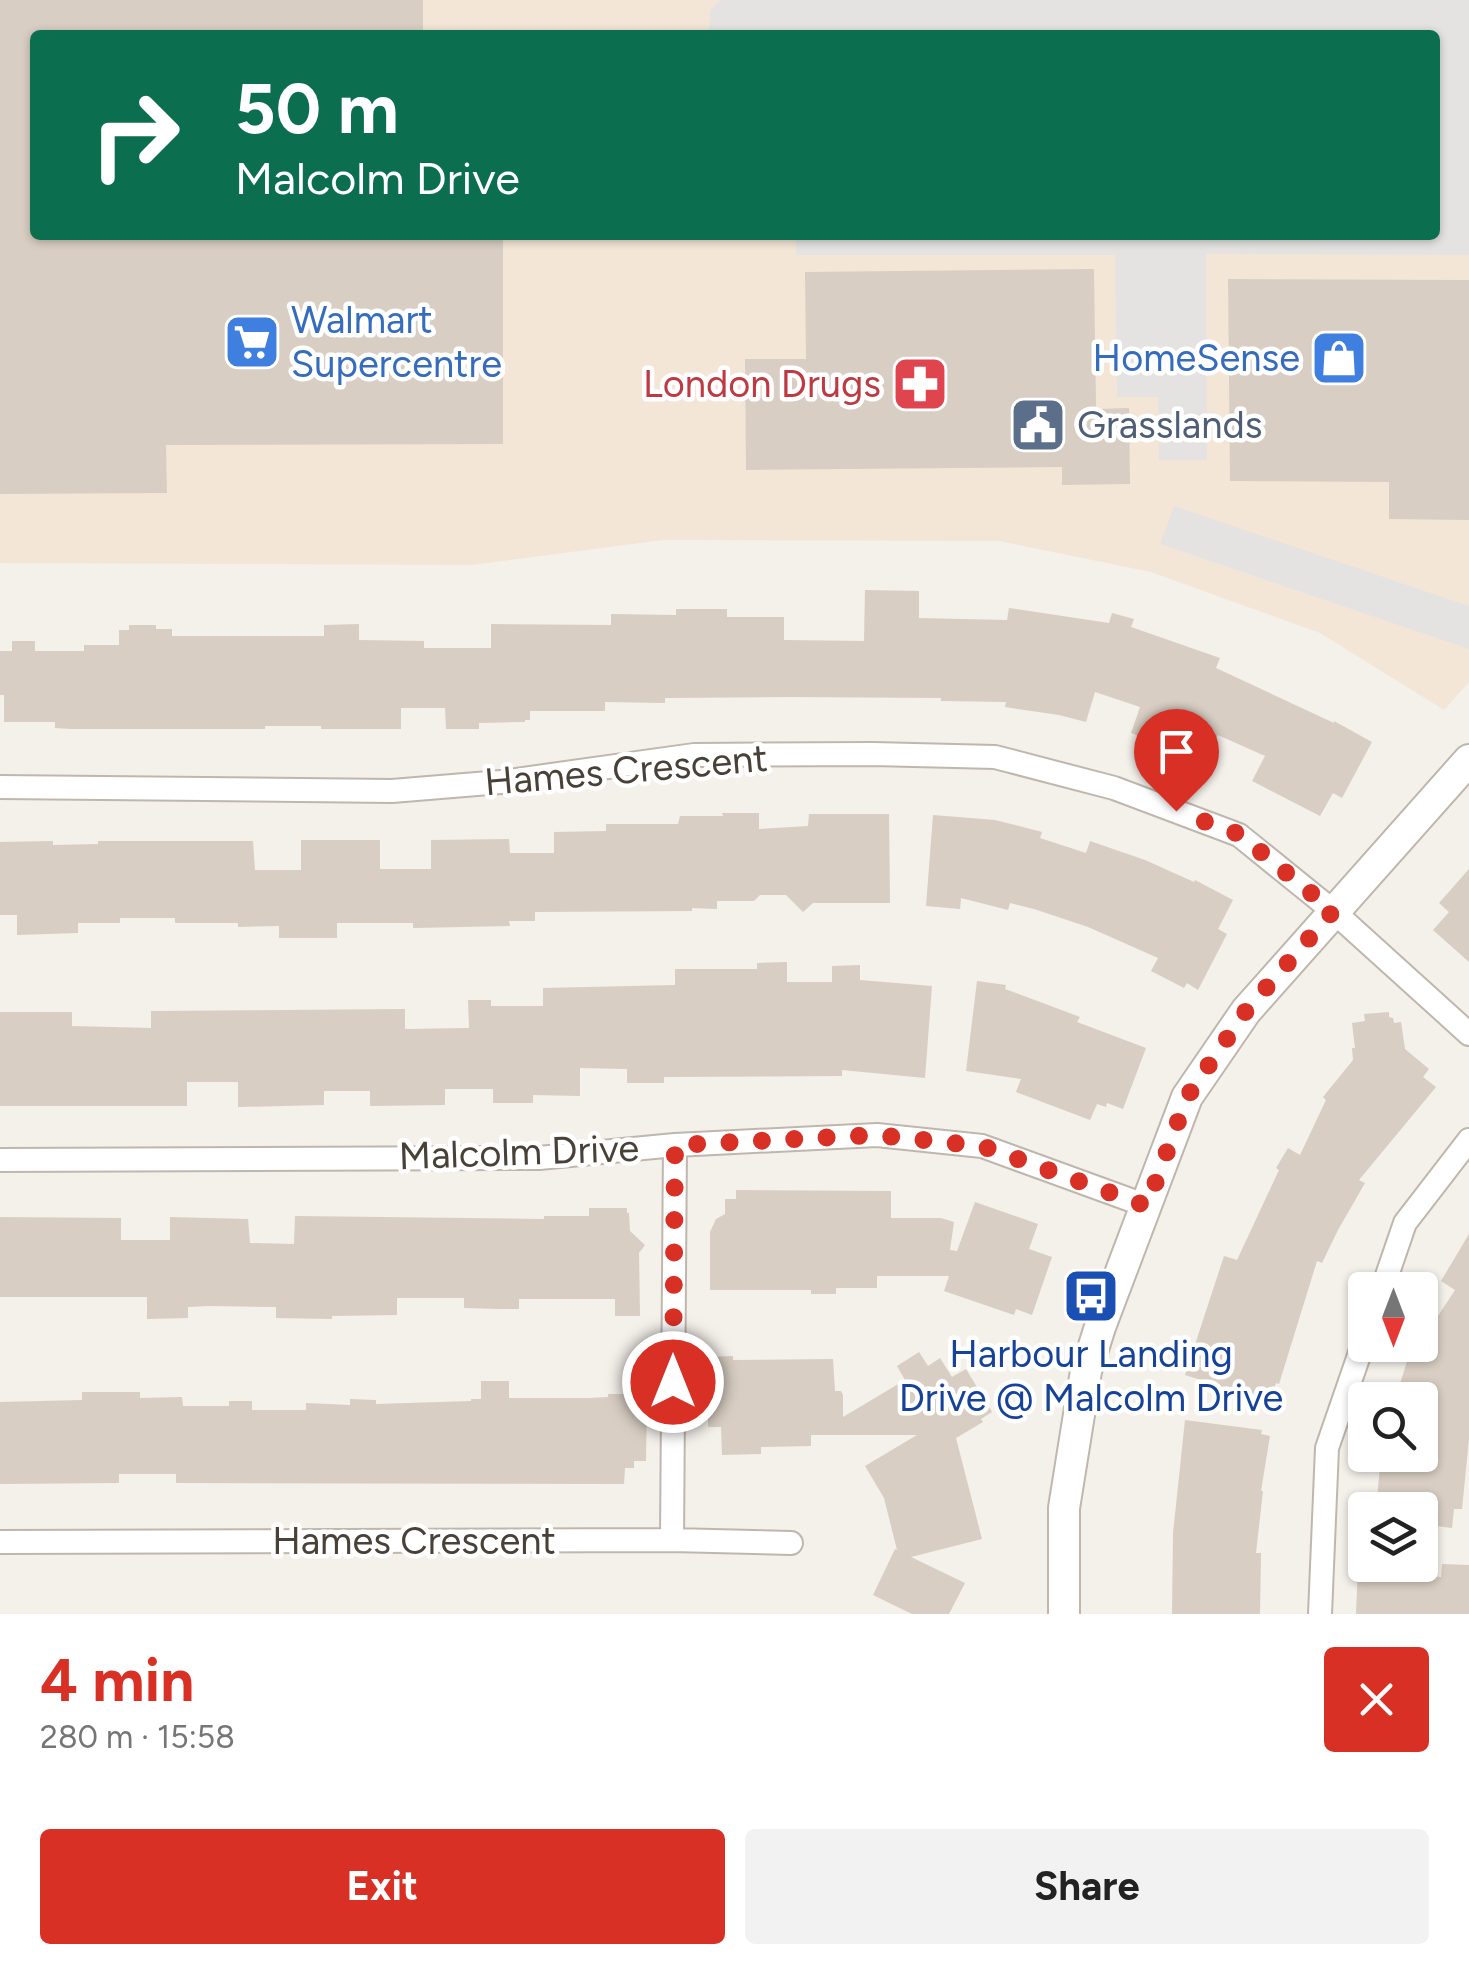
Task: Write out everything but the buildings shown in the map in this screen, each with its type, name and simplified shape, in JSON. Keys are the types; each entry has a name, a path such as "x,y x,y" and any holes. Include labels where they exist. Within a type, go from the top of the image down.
{"street":[{"name":"Hames Crescent","path":"0,786 392,791 501,782 694,755 995,757 1114,788 1239,834 1333,911 1469,1034"},
{"path":"1064,1614 1064,1508 1086,1372 1187,1097 1246,1011 1469,760"},
{"name":"Malcolm Drive","path":"0,1160 540,1158 675,1145 876,1135 982,1146 1147,1206"},
{"path":"1388,1272 1405,1223 1469,1140"},
{"path":"672,1540 675,1145"},
{"path":"1320,1614 1327,1448 1357,1362"},
{"name":"Hames Crescent","path":"0,1542 791,1543"}],"shaded area":[{"name":"Grasslands","path":"0,0 1469,0 1469,682 1444,710 1320,633 1151,572 999,541 663,540 472,565 0,563"},
{"path":"720,0 1469,0 1469,255 1206,254 1207,460 1159,460 1158,397 1117,397 1115,255 796,255 796,240 1440,240 1440,30 709,30 710,11"},
{"path":"1174,506 1469,606 1469,649 1160,544"}],"place":[{"name":"Walmart Supercentre","path":"252,342"},
{"name":"HomeSense","path":"1339,358"},
{"name":"London Drugs","path":"920,384"},
{"name":"Grasslands","path":"1038,425"},
{"name":"Harbour Landing Drive @ Malcolm Drive","path":"1091,1296"}],"route":[{"path":"673,1382 675,1145 876,1135 982,1146 1147,1206 1187,1097 1246,1011 1333,911 1239,834 1176,811"}]}
